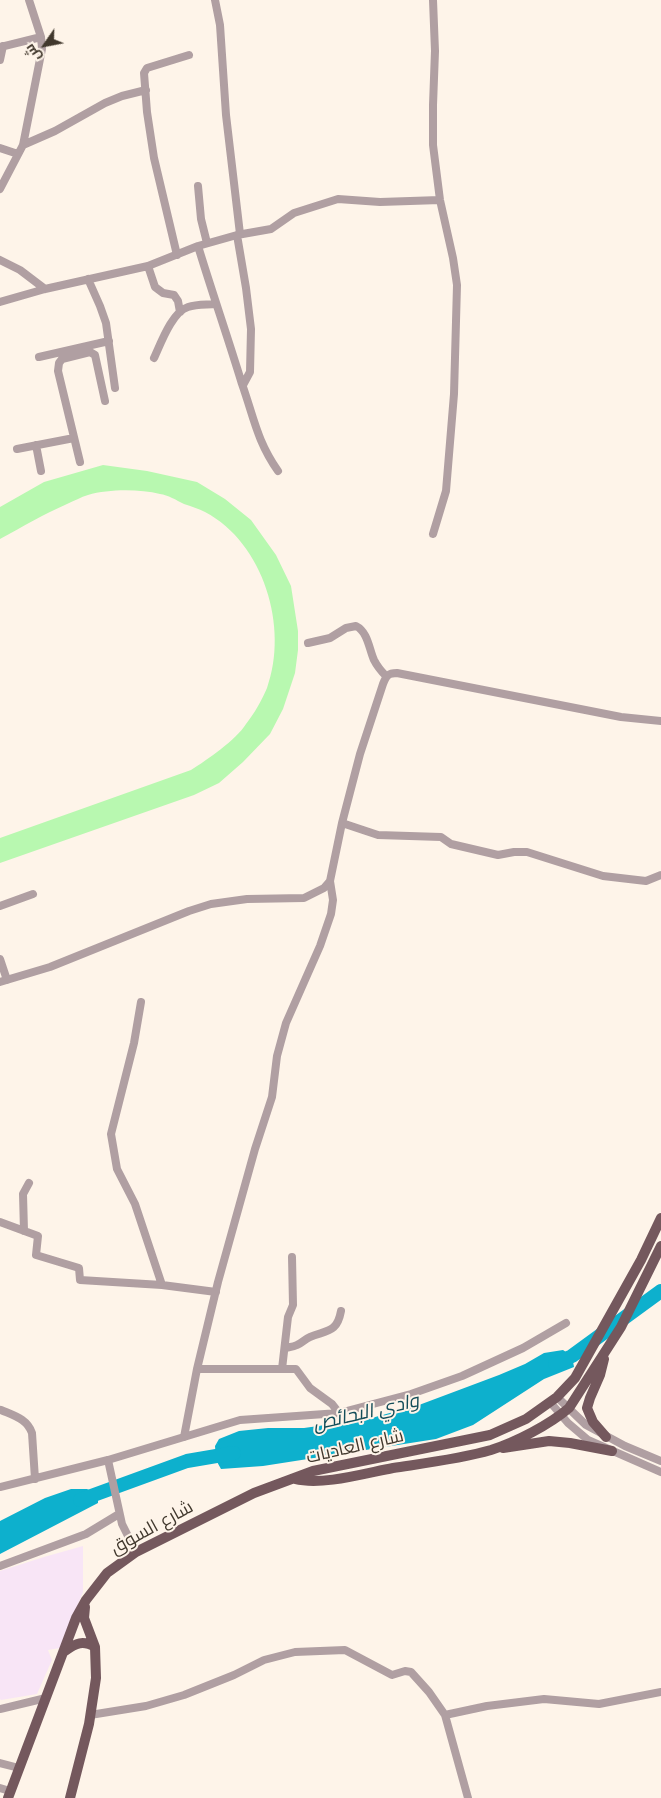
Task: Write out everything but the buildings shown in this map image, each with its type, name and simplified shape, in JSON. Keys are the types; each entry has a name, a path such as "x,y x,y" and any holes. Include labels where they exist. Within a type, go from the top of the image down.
{"main road":[{"name":"شارع العاديات","path":"295,1479 313,1471 490,1435 526,1419 554,1400 575,1378 641,1260 661,1218"},
{"name":"شارع العاديات","path":"295,1479 306,1482 330,1479 456,1458 492,1450 536,1430 565,1411 606,1352 621,1327 661,1246"},
{"path":"606,1352 600,1375 587,1408 593,1422 606,1437"},
{"path":"492,1450 549,1441 570,1443 612,1452"},
{"name":"شارع السوق","path":"6,1792 19,1768 76,1618 86,1600 107,1573 136,1552 254,1493 295,1479"},
{"path":"70,1798 90,1715 96,1678 95,1647 84,1618 86,1600"},
{"path":"65,1651 74,1644 82,1642 95,1647"}],"street":[{"path":"0,189 23,145 42,49 41,37 28,0"},
{"path":"215,0 220,25 226,115 238,234 251,329 250,372 243,385"},
{"path":"433,0 435,51 433,145 440,200 457,285 454,394 446,491 433,534"},
{"path":"0,60 1,47 41,37"},
{"path":"177,255 154,158 144,73 148,68 189,55"},
{"path":"23,145 56,132 114,100 146,90"},
{"path":"0,148 18,154"},
{"path":"198,186 201,219 207,243"},
{"path":"0,302 88,279 148,266 207,243 238,234 272,228 294,213 338,199 380,202 440,200"},
{"path":"198,246 262,446 278,471"},
{"path":"0,260 20,270 45,290"},
{"path":"148,266 155,287 163,293 174,295 178,301 180,312"},
{"path":"88,279 103,314 109,341 115,388"},
{"path":"154,358 168,330 180,312 190,306 216,304"},
{"path":"39,357 109,341"},
{"path":"80,462 58,372 59,362 67,358 93,352 105,401"},
{"path":"17,449 74,438"},
{"path":"36,445 41,471"},
{"path":"308,643 330,638 346,628 356,626 360,628 366,638 374,660 386,676"},
{"path":"184,1437 197,1369 216,1292 255,1150 272,1097 277,1056 286,1023 320,946 331,914 333,900 330,881 342,823 360,754 386,676 397,673 620,717 661,720"},
{"path":"342,823 378,835 441,837 451,844 498,855 527,852 603,876 646,881 661,875"},
{"path":"0,959 4,981 50,967 189,910 247,898 304,898 324,888 330,881"},
{"path":"0,906 33,894"},
{"path":"141,1002 134,1043 111,1134 117,1169 135,1204 162,1285"},
{"path":"24,1231 23,1194 29,1183"},
{"path":"0,1222 38,1236 36,1254 79,1268 80,1280 162,1285 216,1292"},
{"path":"282,1369 288,1317 293,1306 292,1257"},
{"path":"285,1348 297,1345 309,1337 324,1333 335,1327 340,1311"},
{"path":"0,1487 108,1460 240,1420 339,1413 411,1394 462,1376 523,1348 566,1323"},
{"path":"197,1369 296,1369 310,1388 332,1404 339,1413"},
{"path":"554,1400 565,1411 606,1437 661,1461"},
{"path":"2,1410 24,1420 30,1426 35,1479"},
{"path":"565,1411 568,1423 588,1440 661,1472"},
{"path":"108,1460 122,1524 136,1552"},
{"path":"0,1566 86,1534 119,1514"},
{"path":"90,1715 146,1706 184,1695 234,1675 264,1660 295,1652 345,1650 392,1675 405,1671 411,1672 429,1692 445,1715 468,1798"},
{"path":"445,1715 487,1706 544,1699 600,1704 661,1692"},
{"path":"0,1709 46,1698"},
{"path":"0,1763 19,1768"}],"shaded area":[{"path":"83,1546 83,1592 60,1648 48,1650 52,1660 37,1694 1,1700 0,1571"}],"green space":[{"path":"103,465 147,471 197,482 225,499 251,520 276,555 291,586 298,631 295,673 283,709 270,734 219,783 194,795 0,863 0,838 198,766 235,737 255,711 267,688 273,664 275,640 273,614 266,589 256,565 243,544 226,526 205,512 152,492 105,492 80,498 41,516 0,539 0,507 44,482"}],"water":[{"name":"وادي البحائص","path":"563,1350 572,1356 574,1367 544,1379 473,1425 436,1439 263,1466 221,1469 216,1460 215,1446 219,1439 239,1431 268,1428 304,1428 368,1419 419,1405 499,1375 525,1364 544,1353"},
{"path":"71,1489 87,1489 98,1494 98,1503 0,1554 0,1521 45,1498"}],"waterway":[{"name":"وادي البحائص","path":"555,1364 572,1356 661,1291"},
{"name":"وادي البحائص","path":"80,1500 187,1461 234,1453"}]}
